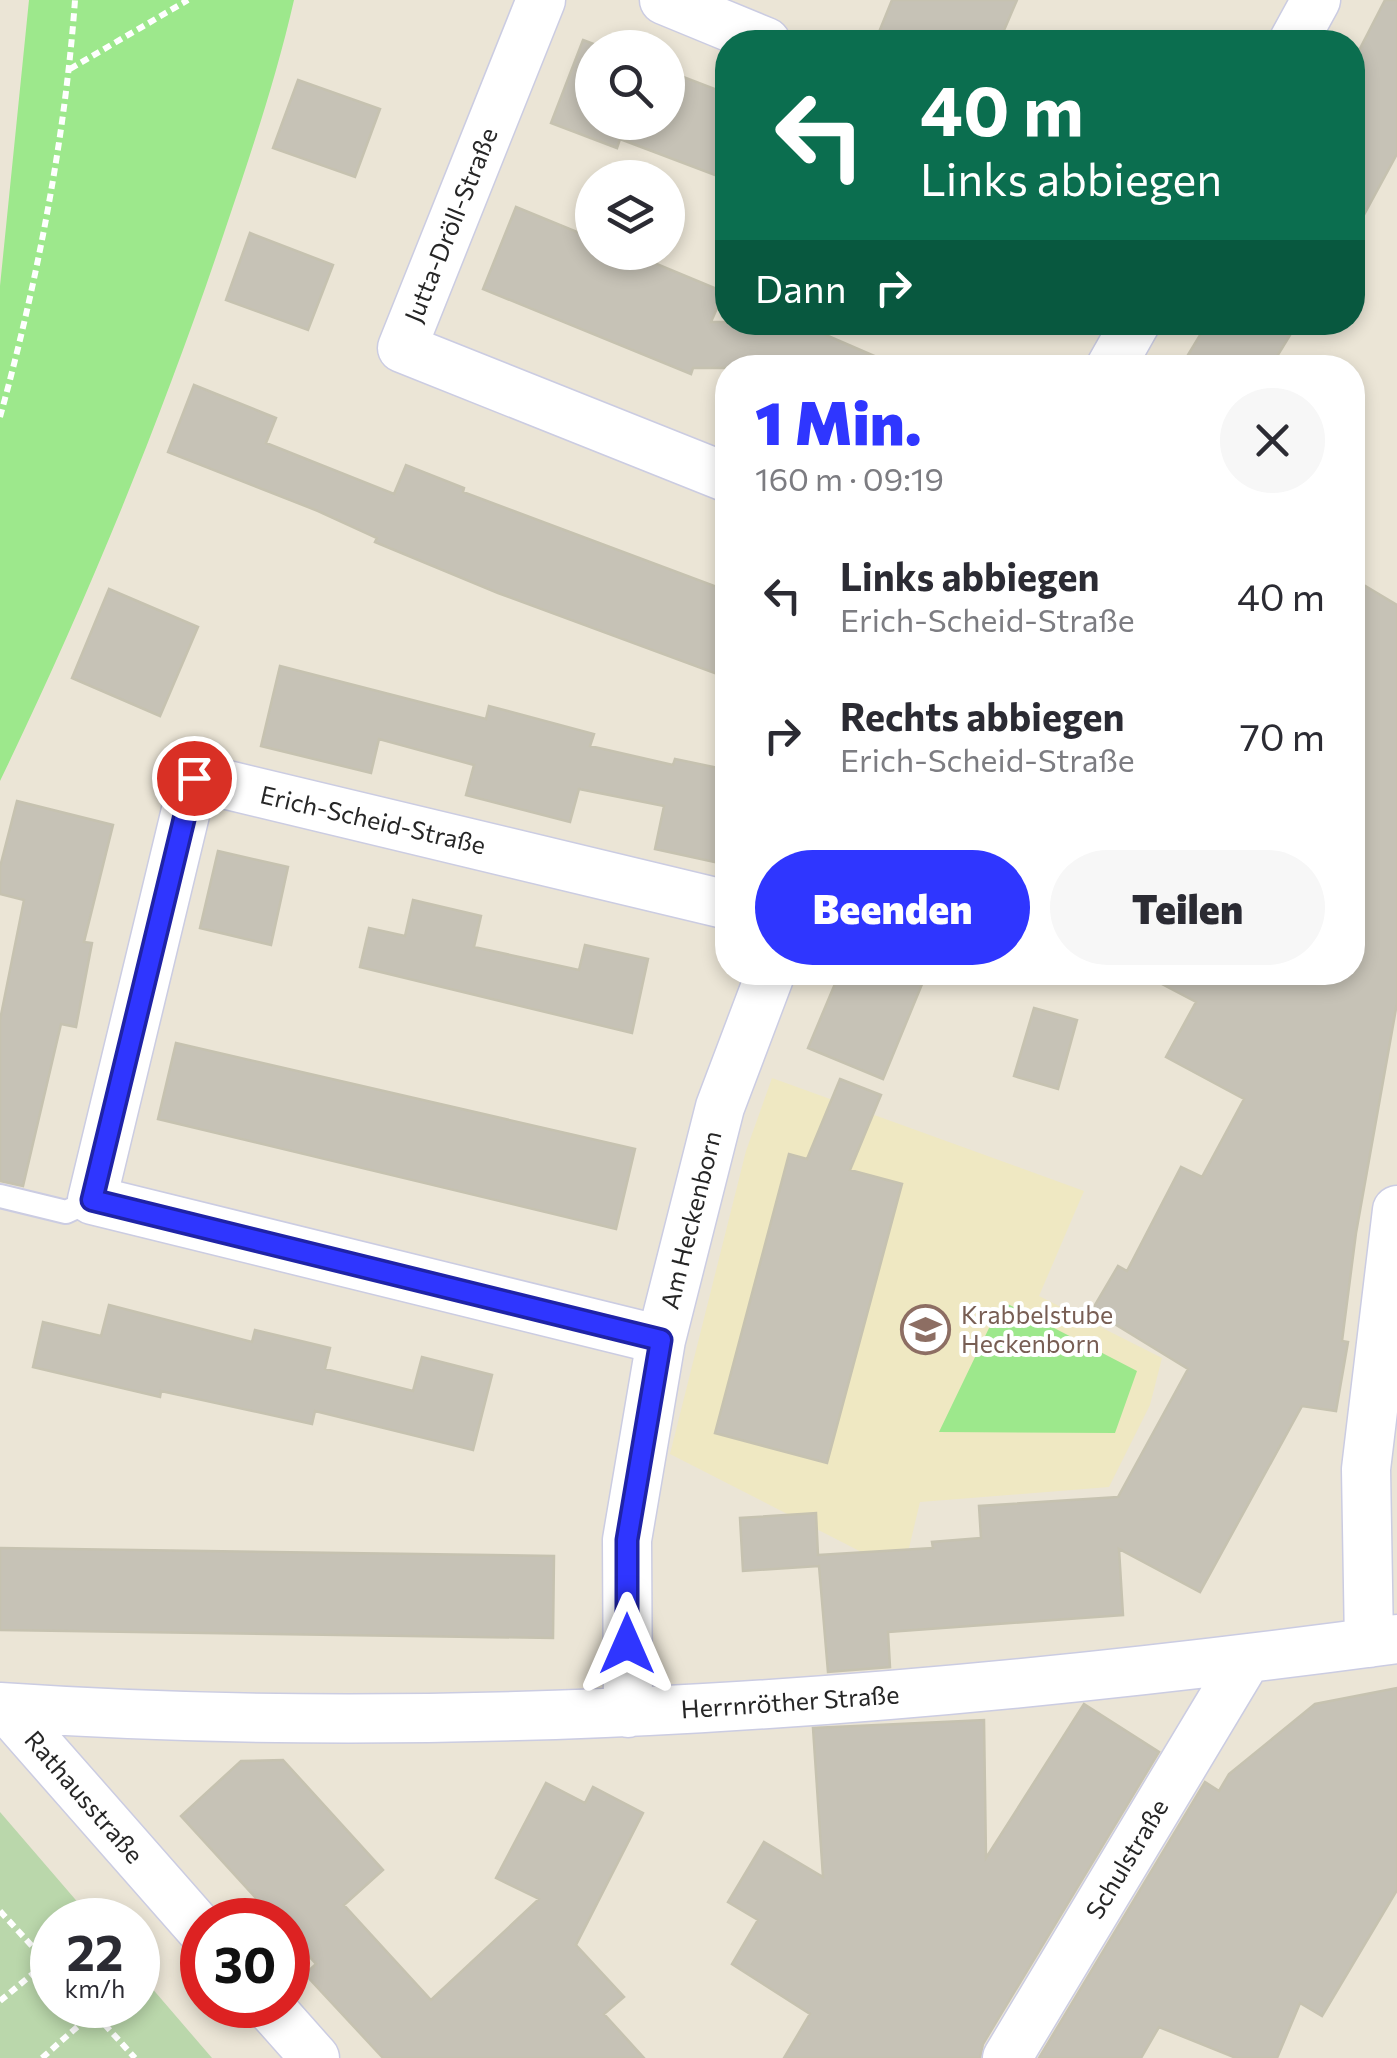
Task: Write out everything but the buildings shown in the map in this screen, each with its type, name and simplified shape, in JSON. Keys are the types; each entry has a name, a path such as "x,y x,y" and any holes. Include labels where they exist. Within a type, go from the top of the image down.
{"street":[{"name":"Jutta-Dröll-Straße","path":"541,0 402,348 715,473"},
{"path":"664,0 737,30"},
{"path":"1300,30 1316,0"},
{"name":"Erich-Scheid-Straße","path":"92,1200 194,778 715,901"},
{"name":"Am Heckenborn","path":"628,1713 627,1540 661,1340 720,1108 766,985"},
{"path":"92,1200 661,1340"},
{"path":"1383,1641 1366,1469 1397,1210"},
{"name":"Herrnröther Straße","path":"3,1708 406,1718 628,1713 927,1692 1246,1660 1383,1641"},
{"name":"Schulstraße","path":"1008,2058 1246,1660"},
{"name":"Rathausstraße","path":"3,1708 180,1905"},
{"path":"288,2028 315,2058"}],"lane":[{"path":"0,1196 66,1212 92,1200"}],"path":[{"path":"0,417 18,350 70,70 75,0"},
{"path":"70,70 188,0"},
{"path":"0,1911 30,1944"},
{"path":"0,1925 7,1919"},
{"path":"0,2002 30,1980"},
{"path":"42,2058 76,2028"},
{"path":"108,2028 135,2058"}],"shaded area":[{"name":"Krabbelstube Heckenborn","path":"772,1078 1084,1191 1039,1296 1162,1358 1150,1405 1109,1487 920,1502 909,1548 879,1561 670,1454 746,1151","holes":["789,1155 902,1185 827,1463 715,1432"]}],"green space":[{"path":"29,0 294,0 253,146 175,373 92,579 0,781 0,286"},
{"path":"1002,1301 1137,1371 1115,1433 939,1432"},
{"path":"0,1812 74,1898 30,1898 30,2028 160,2028 160,1998 180,2021 180,2028 186,2028 212,2058 0,2058"}],"place":[{"name":"Krabbelstube Heckenborn","path":"926,1329"}],"route":[{"path":"194,778 92,1200 661,1340 627,1540 627,1644"}]}
